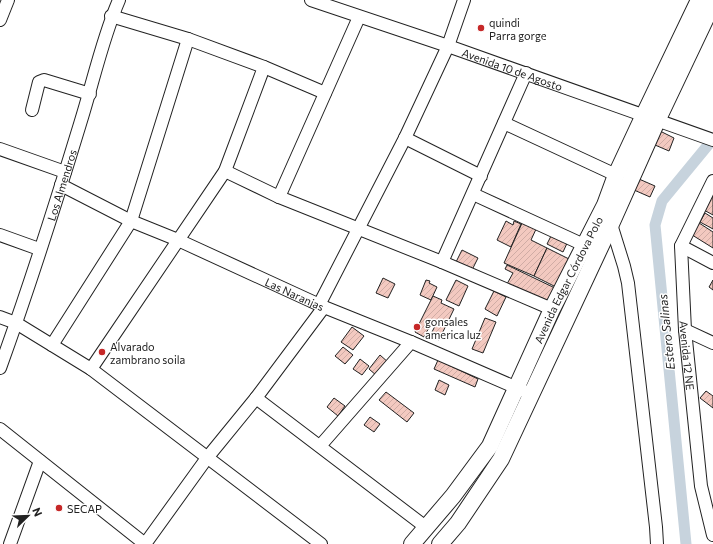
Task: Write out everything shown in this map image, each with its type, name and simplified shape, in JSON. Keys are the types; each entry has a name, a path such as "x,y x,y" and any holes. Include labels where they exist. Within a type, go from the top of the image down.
{"main road":[{"name":"Avenida Edgar Córdova Polo","path":"412,544 453,496 490,446 524,391 611,224 650,118 699,0"},
{"name":"Avenida Edgar Córdova Polo","path":"440,544 458,523 501,459 552,309 605,205 616,175 650,118 713,4"}],"street":[{"path":"0,20 8,0"},
{"name":"Los Almendros","path":"0,368 90,94 112,16 119,0"},
{"name":"Avenida 10 de Agosto","path":"311,0 526,73 713,140"},
{"path":"0,429 145,544 207,458 256,398 322,306 358,228 405,138 448,46 464,0"},
{"path":"112,16 188,39 264,67 325,93"},
{"path":"279,197 359,16"},
{"path":"52,345 131,221 188,39"},
{"path":"91,369 225,171 264,67"},
{"path":"442,262 526,73"},
{"path":"32,110 39,82 44,80 90,94"},
{"path":"504,123 616,175"},
{"path":"405,138 481,176"},
{"path":"0,149 65,172"},
{"path":"225,171 279,197 442,262 552,309"},
{"name":"Avenida 12 NE","path":"713,181 681,246 685,330 701,486 713,535"},
{"name":"Las Naranjas","path":"61,185 131,221 178,240 322,306 411,342 524,391"},
{"path":"473,194 584,245"},
{"path":"605,205 628,283 657,544"},
{"path":"0,235 40,249"},
{"path":"681,246 713,263"},
{"path":"0,317 16,323 91,369 321,544"},
{"path":"685,330 713,343"},
{"path":"320,446 411,342"},
{"path":"256,398 427,528"},
{"path":"10,544 40,461"}],"building":[{"path":"660,131 674,138 669,151 655,145"},
{"path":"639,179 655,186 650,197 634,190"},
{"path":"709,196 713,198 713,215 702,209"},
{"path":"705,213 713,218 713,229 700,222"},
{"path":"506,221 513,225 514,221 521,224 511,247 497,240"},
{"path":"523,221 537,227 531,240 547,248 534,276 504,263"},
{"path":"696,221 713,232 713,248 689,233"},
{"path":"553,232 569,239 563,252 547,244"},
{"path":"547,248 573,261 560,289 534,276"},
{"path":"462,250 478,258 472,270 456,262"},
{"path":"507,265 557,289 550,304 507,284 513,273 505,269"},
{"path":"383,278 395,284 388,298 376,293"},
{"path":"426,280 430,281 429,283 437,287 431,300 420,295"},
{"path":"456,280 468,286 459,306 446,300"},
{"path":"713,280 713,290 709,287"},
{"path":"494,291 506,297 497,316 485,309"},
{"path":"433,296 442,300 441,303 454,309 439,340 430,336 437,322 433,320 424,337 415,332"},
{"path":"485,318 496,322 483,353 472,349"},
{"path":"352,327 364,336 353,350 341,342"},
{"path":"343,347 353,355 345,364 335,356"},
{"path":"380,355 389,363 377,376 369,369"},
{"path":"360,359 369,366 362,375 353,369"},
{"path":"438,360 478,379 475,387 434,369"},
{"path":"439,380 449,385 445,395 435,390"},
{"path":"706,391 713,396 713,408 700,398"},
{"path":"386,392 414,413 407,422 379,400"},
{"path":"334,398 345,406 338,416 327,407"},
{"path":"370,417 380,424 374,432 364,425"}],"waterway":[{"name":"Estero Salinas","path":"686,544 655,225 662,201 713,139"}],"place":[{"name":"quindi Parra gorge","path":"481,28"},
{"name":"gonsales america luz","path":"417,327"},
{"name":"Alvarado zambrano soila","path":"102,352"},
{"name":"SECAP","path":"59,508"}]}
